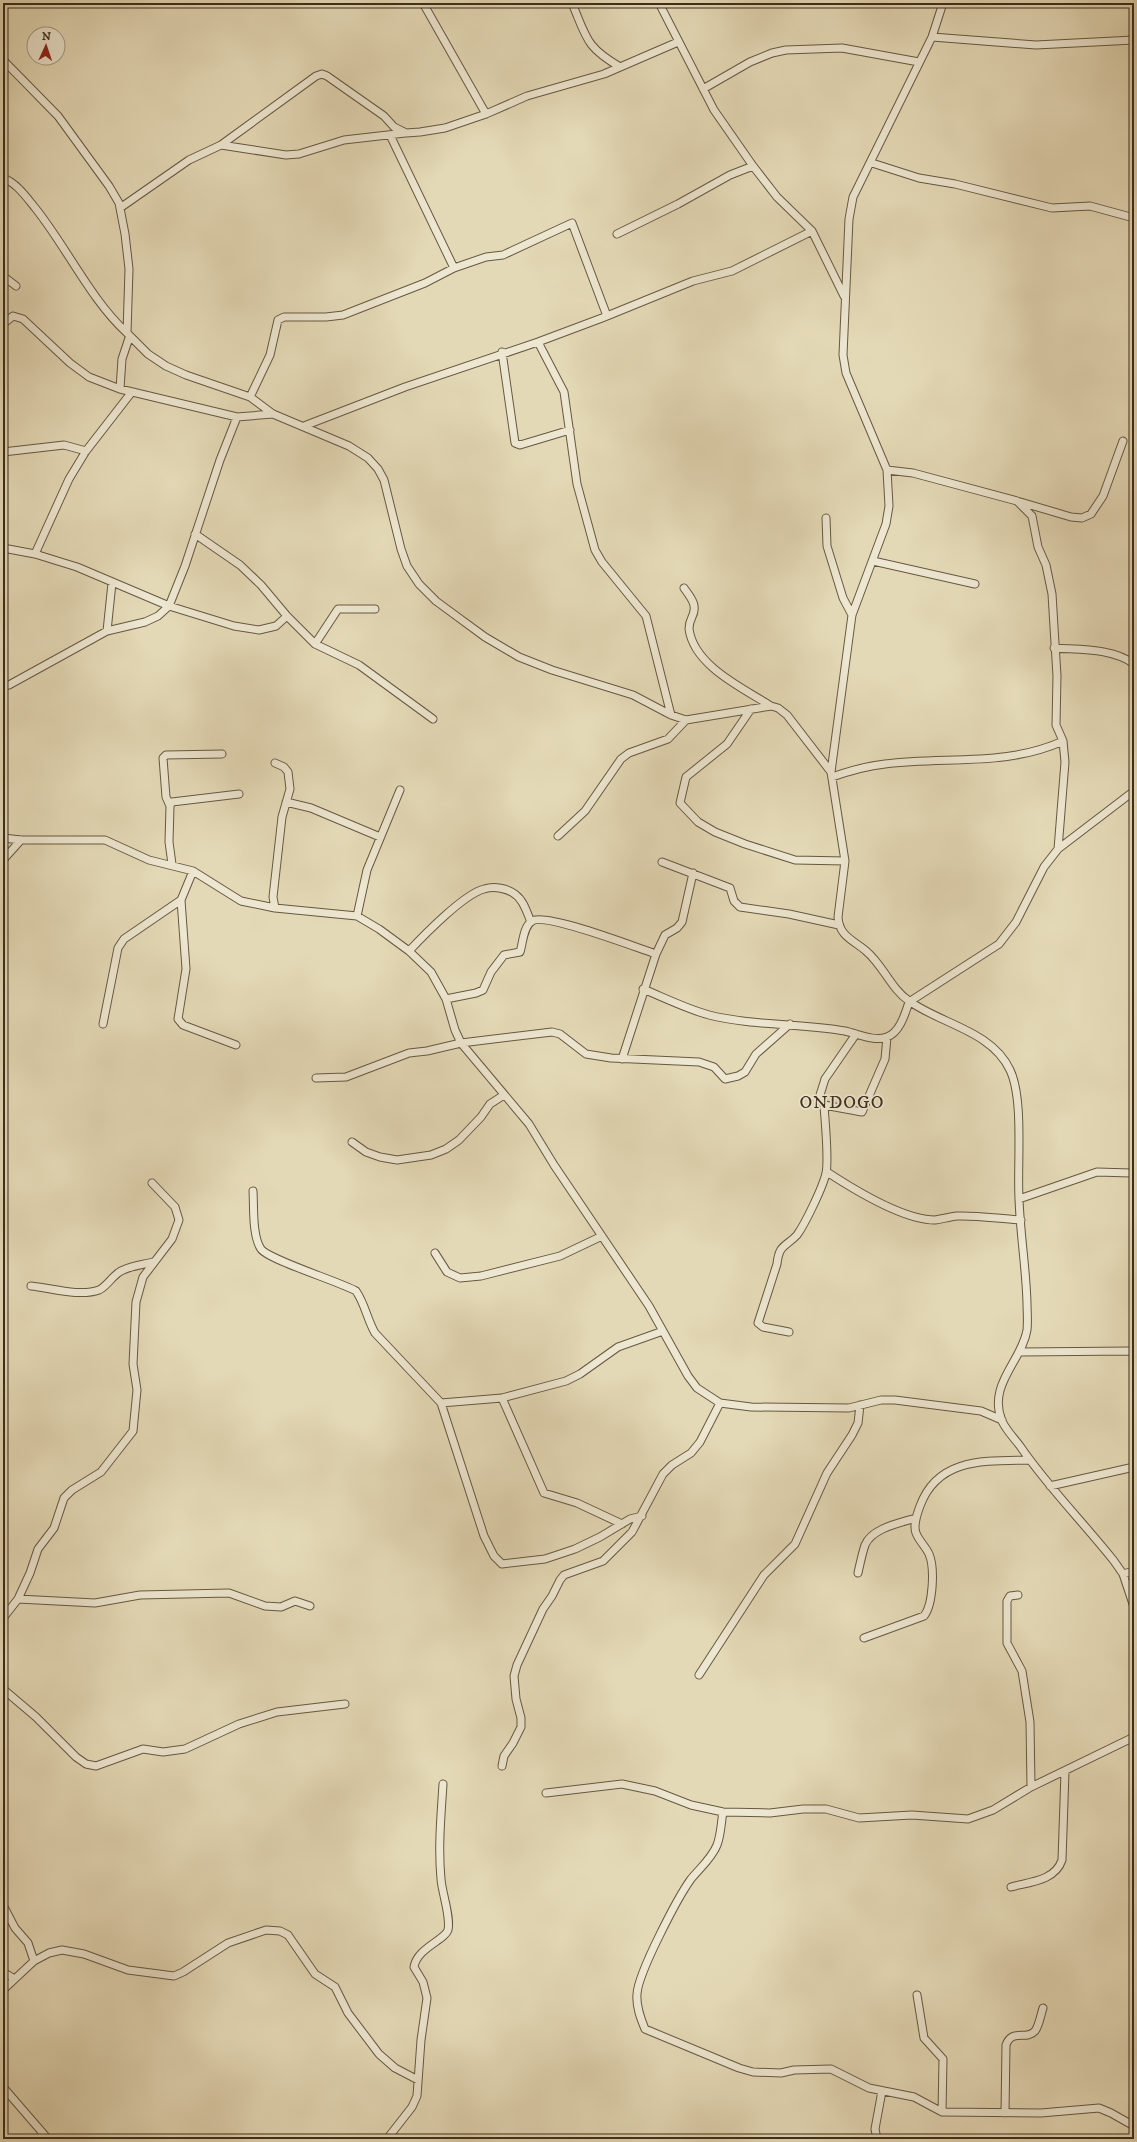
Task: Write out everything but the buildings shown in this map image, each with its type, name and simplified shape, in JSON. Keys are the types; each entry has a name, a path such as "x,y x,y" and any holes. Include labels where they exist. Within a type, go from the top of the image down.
{"street":[{"path":"422,3 486,114"},
{"path":"572,3 589,44 600,55 620,67"},
{"path":"659,3 714,110 753,166 777,197 812,232 844,298"},
{"path":"944,3 932,37 872,163 853,197 849,219 844,298 843,355 846,374 887,470 889,491 886,524 852,615 831,775 845,861 838,925 843,934 868,952 909,1002 999,1050 1011,1071 1018,1096 1019,1199 1026,1292 1027,1330 1021,1352 1008,1368 1004,1379 999,1398 1002,1420 1029,1460 1088,1528 1124,1574 1134,1607"},
{"path":"932,37 1036,45 1134,40"},
{"path":"221,145 286,155 300,154 344,140 445,128 486,114 527,96 620,67 678,42"},
{"path":"703,89 750,62 772,53 786,50 842,48 919,62"},
{"path":"3,60 58,116 109,186 120,208 129,269 128,336 122,359 120,389"},
{"path":"120,208 188,160 221,145 288,95 316,76 322,74 328,76 384,116 394,127 406,133"},
{"path":"390,135 454,268"},
{"path":"872,163 919,178 955,184 1052,208 1090,206 1134,218"},
{"path":"617,234 678,204 730,175 753,166"},
{"path":"4,178 22,192 42,217 103,306 128,336 148,354 166,366 186,376 250,397 273,414 349,446 368,458 378,469 384,480 401,549 407,566 419,584 436,601 485,637 519,656 552,670 633,695 671,715 686,720 771,706"},
{"path":"250,397 270,355 278,320 284,317 326,317 343,315 425,283 454,268 486,257 503,255 572,223 606,316"},
{"path":"304,426 405,386 502,352 538,342 693,281 732,271 812,232"},
{"path":"3,276 16,286"},
{"path":"3,324 13,316 23,319 70,363 89,377 131,393 237,417 273,414"},
{"path":"538,342 564,392 577,484 595,550 602,562 646,616 671,715"},
{"path":"502,352 515,443 520,445 570,430"},
{"path":"35,554 69,479 86,451 131,393"},
{"path":"3,686 9,685 107,631 145,622 158,616 169,606 185,566 194,534 237,417"},
{"path":"887,470 913,473 1071,517 1082,518 1091,514 1103,496 1123,441"},
{"path":"3,452 64,445 86,451"},
{"path":"1017,501 1032,516 1038,547 1046,565 1052,594 1054,648 1057,676 1056,725 1063,741 1064,787 1058,850"},
{"path":"826,518 827,546 842,598 852,615"},
{"path":"194,534 240,565 262,584 287,616 315,644 359,665 433,719"},
{"path":"3,548 35,554 76,567 169,606 234,626 259,630 276,626 287,616"},
{"path":"873,561 975,584"},
{"path":"107,631 112,583"},
{"path":"684,588 694,602 696,609 689,628 697,650 711,668 771,706 778,708 787,715 831,775"},
{"path":"315,644 338,609 375,609"},
{"path":"1054,648 1097,650 1129,660 1134,664"},
{"path":"751,709 727,744 686,777 680,803 698,822 715,832 745,844 795,860 845,861"},
{"path":"558,836 585,811 621,759 629,753 668,739 686,720"},
{"path":"831,775 885,764 996,759 1047,748 1063,741"},
{"path":"172,864 169,842 170,806 166,797 163,758 166,755 222,754"},
{"path":"275,763 284,767 290,779 290,789 282,817 274,897 275,908"},
{"path":"357,916 367,870 400,790"},
{"path":"643,989 709,1015 741,1020 846,1031 880,1038 887,1037 893,1034 904,1018 909,1002 999,944 1016,922 1044,867 1058,850 1134,791"},
{"path":"170,806 172,802 177,800 239,794"},
{"path":"286,802 311,808 380,837"},
{"path":"3,838 21,840 104,840 149,860 172,864 193,871 241,902 275,908 357,916 379,929 409,951 431,972 446,999 454,1030 461,1043 529,1124 554,1165 649,1306 688,1376 697,1388 720,1403 751,1407 815,1409 849,1408 881,1400 895,1400 981,1411 1002,1420"},
{"path":"3,860 21,840"},
{"path":"662,862 730,888 734,901 740,907 789,914 838,925"},
{"path":"193,871 181,900 186,969 178,1019 183,1025 236,1045"},
{"path":"622,1059 643,989 656,954 665,935 682,922 693,873"},
{"path":"409,951 429,930 456,906 483,889 494,887 516,894 522,901 531,922"},
{"path":"103,1024 118,948 124,938 181,900"},
{"path":"446,999 476,993 483,990 491,972 504,955 520,952 526,928 536,919 545,919 566,924 656,954"},
{"path":"316,1078 346,1077 409,1053 427,1052 461,1043 552,1032 560,1034 586,1054 622,1059 699,1062 714,1067 725,1079 731,1079 744,1072 756,1054 790,1024"},
{"path":"789,1332 763,1327 758,1323 777,1264 778,1254 782,1247 796,1235 821,1189 827,1172 824,1105 820,1095 825,1079 856,1034"},
{"path":"824,1105 862,1112 884,1059 887,1037"},
{"path":"352,1142 366,1152 380,1158 397,1160 431,1155 446,1150 459,1140 481,1117 490,1104 504,1095"},
{"path":"827,1172 850,1187 897,1210 916,1216 935,1220 958,1216 1021,1220"},
{"path":"1019,1199 1097,1172 1133,1173"},
{"path":"3,1618 18,1599 30,1573 38,1549 54,1528 64,1498 72,1490 101,1472 133,1431 137,1390 133,1364 136,1302 143,1277 172,1239 176,1232 179,1220 175,1207 152,1183"},
{"path":"253,1191 255,1232 261,1249 275,1258 356,1290 363,1301 368,1320 375,1333 441,1404 484,1536 494,1556 502,1564 545,1559 575,1549 622,1524 642,1516"},
{"path":"435,1253 447,1272 460,1278 481,1276 560,1256 602,1236"},
{"path":"31,1286 78,1292 99,1290 119,1272 153,1262"},
{"path":"441,1404 502,1398 566,1381 580,1374 618,1347 663,1331"},
{"path":"1021,1352 1134,1353"},
{"path":"502,1398 544,1493 576,1503 622,1524"},
{"path":"502,1766 504,1756 514,1743 521,1727 521,1718 516,1699 514,1676 543,1608 564,1575 603,1561 632,1532 642,1516 663,1474 672,1465 691,1453 700,1442 720,1403"},
{"path":"699,1676 764,1575 795,1544 827,1473 852,1435 858,1423 860,1405"},
{"path":"864,1638 924,1616 929,1610 932,1594 930,1561 929,1554 915,1532 916,1518 925,1494 939,1477 956,1467 979,1461 1029,1460"},
{"path":"1050,1486 1134,1467"},
{"path":"858,1573 865,1544 870,1538 879,1532 916,1518"},
{"path":"1124,1574 1134,1571"},
{"path":"18,1599 96,1603 140,1595 229,1593 265,1606 281,1607 295,1601 310,1606"},
{"path":"1018,1596 1010,1596 1007,1601 1007,1642 1024,1679 1030,1722 1031,1787"},
{"path":"3,1689 36,1717 76,1757 86,1764 96,1766 142,1749 163,1752 185,1749 239,1724 277,1712 345,1704"},
{"path":"546,1794 622,1784 655,1790 691,1806 723,1812 770,1813 803,1809 826,1809 859,1818 912,1815 968,1819 993,1810 1031,1787 1065,1772 1134,1737"},
{"path":"1011,1886 1039,1880 1053,1874 1059,1868 1062,1852 1065,1772"},
{"path":"387,2139 412,2107 418,2096 421,2040 427,1998 423,1982 414,1967 415,1961 431,1944 443,1937 448,1928 441,1879 440,1844 443,1784"},
{"path":"723,1812 717,1844 713,1853 691,1879 638,1982 638,2012 645,2029 739,2068 753,2072 780,2073 794,2070 832,2069 869,2088 914,2097 942,2112 1041,2113 1099,2108 1134,2123"},
{"path":"3,1905 15,1928 28,1943 34,1961"},
{"path":"3,1990 13,1978 34,1961 49,1953 62,1950 84,1954 128,1970 174,1976 228,1943 266,1930 280,1931 288,1935 316,1974 335,1987 348,2013 379,2054 395,2068 418,2080"},
{"path":"3,1972 13,1978"},
{"path":"917,1995 924,2038 943,2060 942,2112"},
{"path":"1005,2113 1006,2045 1008,2039 1013,2036 1030,2034 1035,2031 1043,2008"},
{"path":"3,2087 48,2139"},
{"path":"877,2139 875,2129 882,2091"}],"district":[{"name":"ONDOGO","path":"842,1103"}]}
